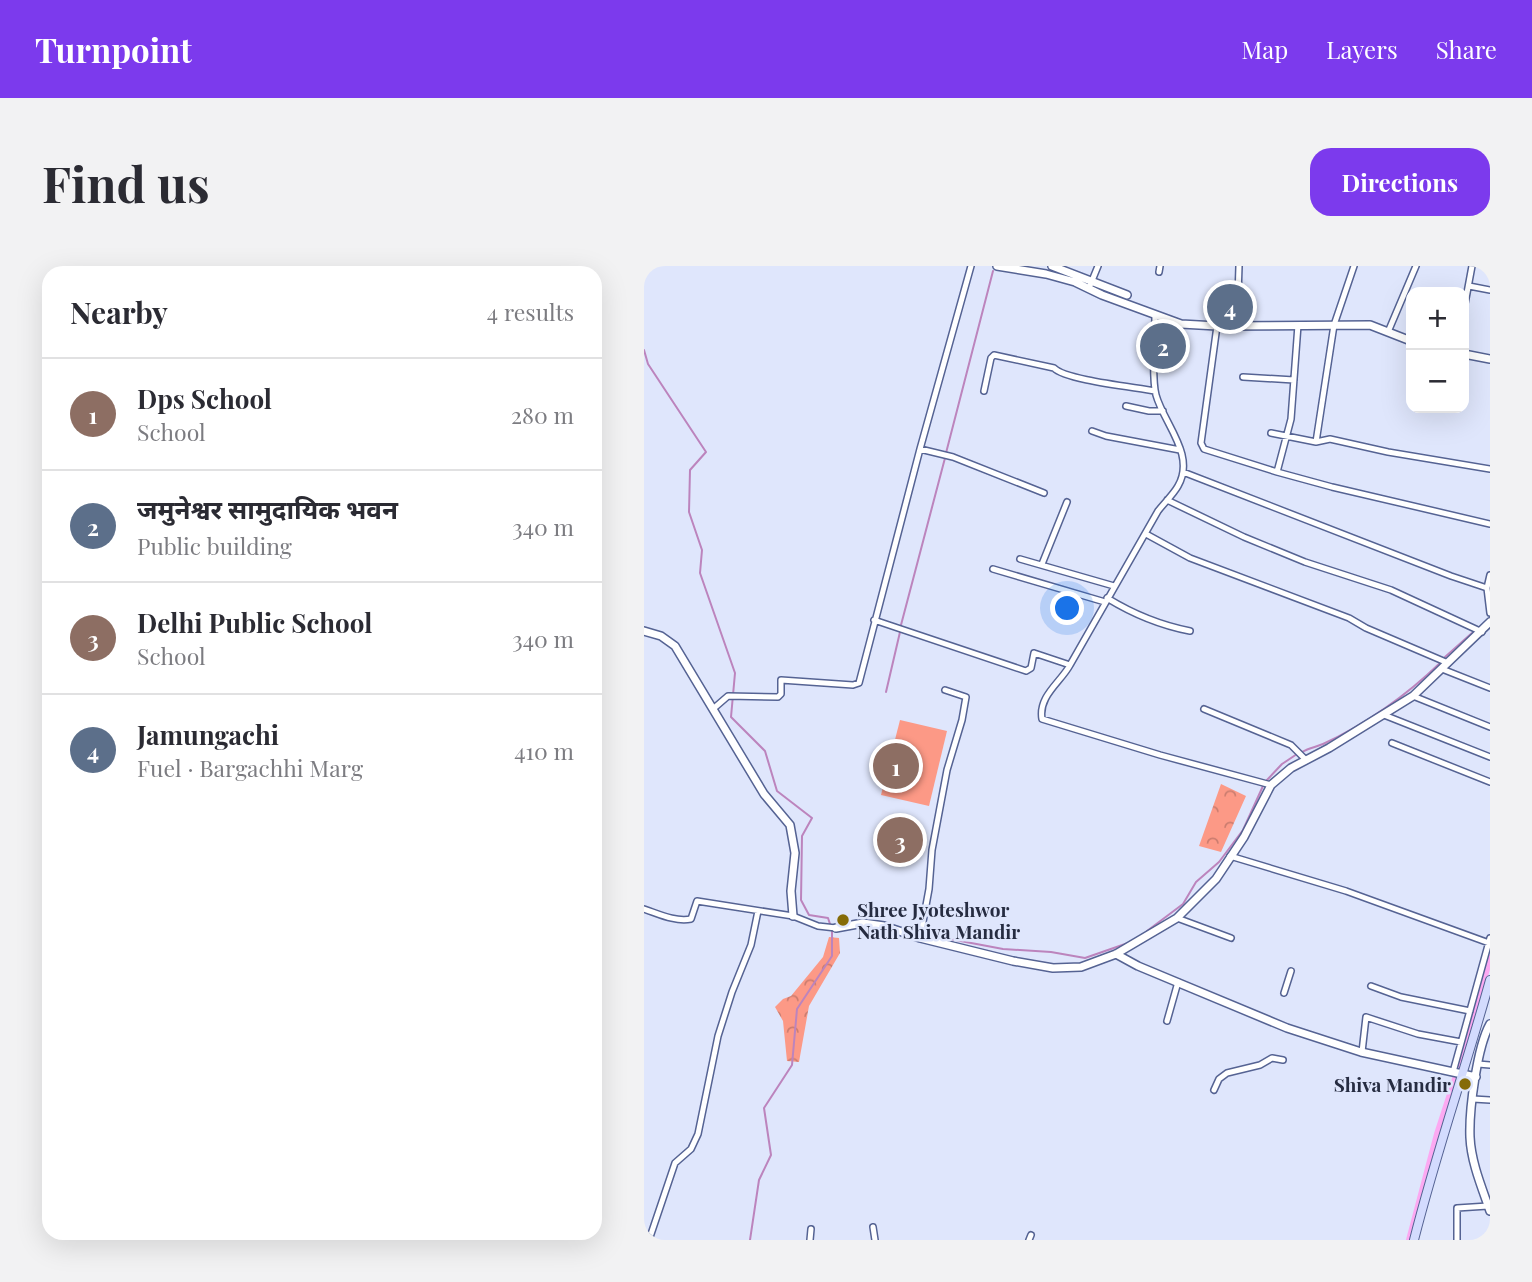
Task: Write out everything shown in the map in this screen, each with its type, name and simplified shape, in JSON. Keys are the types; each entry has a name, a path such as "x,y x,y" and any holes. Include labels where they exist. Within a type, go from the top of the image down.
{"main road":[{"path":"1413,1240 1458,1073 1490,981"}],"street":[{"path":"713,709 728,696 777,698 781,694 781,680 856,685 859,683 971,266"},
{"path":"997,266 1046,274 1075,274"},
{"path":"1052,266 1075,274 1090,284 1181,324 1370,325 1406,339"},
{"path":"1090,284 1098,266"},
{"path":"1237,326 1240,266"},
{"path":"1315,442 1334,325 1354,266"},
{"path":"1388,332 1416,266"},
{"path":"1472,266 1469,286 1490,290"},
{"path":"1090,284 1127,295"},
{"path":"1155,314 1155,391 1180,450 1183,472 1179,485 1158,511 1064,676 1051,688 1041,713 1042,719 1271,785"},
{"path":"1277,472 1291,419 1298,325"},
{"path":"1217,326 1212,379 1206,400 1201,443 1204,449 1332,487 1490,524"},
{"path":"984,391 994,355 1054,368 1058,373 1082,379 1155,391"},
{"path":"1469,355 1490,359"},
{"path":"1243,377 1294,380"},
{"path":"1126,407 1163,411"},
{"path":"1092,431 1180,450"},
{"path":"1270,433 1315,442 1330,439 1490,469"},
{"path":"920,449 953,457 1044,493"},
{"path":"1183,472 1487,588"},
{"path":"1167,500 1244,537 1306,562 1391,590 1482,632"},
{"path":"1042,564 1067,502"},
{"path":"1146,534 1191,558 1349,618 1490,688"},
{"path":"1020,559 1114,586"},
{"path":"993,569 1106,600 1158,624 1190,631"},
{"path":"1490,575 1487,588 1490,613"},
{"path":"874,620 1026,671 1031,668 1034,653 1070,665"},
{"path":"644,909 659,915 691,919 697,901 793,916 808,923 833,928 863,923 884,926 920,938 1013,961 1053,968 1081,967 1116,954 1177,918 1216,879 1271,785 1291,768 1413,696 1490,622"},
{"path":"644,631 662,636 675,646 764,794 790,825 795,853 793,916"},
{"path":"920,938 947,769 962,720 965,697 945,690"},
{"path":"1413,696 1490,727"},
{"path":"1204,709 1291,746 1306,760"},
{"path":"1384,715 1490,757"},
{"path":"1392,743 1490,782"},
{"path":"1230,856 1346,891 1489,941 1461,1042 1458,1073"},
{"path":"649,1240 675,1163 691,1149 698,1133 719,1036 732,992 751,945 758,911"},
{"path":"1177,918 1231,939"},
{"path":"1116,954 1287,1028 1362,1052 1476,1077"},
{"path":"1284,993 1291,971"},
{"path":"1479,977 1490,981"},
{"path":"1167,1021 1178,982"},
{"path":"1371,986 1401,997 1470,1011"},
{"path":"1362,1052 1366,1017 1418,1034 1461,1042"},
{"path":"1457,1240 1457,1208 1489,1209 1470,1137 1478,1065 1490,1024"},
{"path":"1214,1090 1219,1079 1227,1073 1260,1065 1272,1058 1283,1060"},
{"path":"1478,1065 1490,1065"},
{"path":"1473,1099 1490,1100"},
{"path":"873,1227 875,1240"},
{"path":"810,1240 811,1229"}],"green space":[{"path":"900,720 947,731 929,806 881,795"},
{"path":"1221,784 1246,796 1221,852 1199,846"},
{"path":"829,937 839,938 840,953 809,1006 799,1062 787,1061 783,1021 775,1007 791,996 823,957"}],"waterway":[{"path":"946,453 993,271"},
{"path":"644,350 648,364 706,452 690,470 689,512 702,550 700,573 735,673 731,717 765,751 777,791 812,818 802,836 801,900 809,915 828,918 832,930 832,956 797,1009 792,1065 764,1108 771,1155 759,1180 750,1240"},
{"path":"901,625 945,458"},
{"path":"886,692 900,632"},
{"path":"1445,657 1472,633"},
{"path":"1302,752 1323,744 1370,718 1400,698 1440,663"},
{"path":"1267,780 1282,764 1297,754"},
{"path":"1147,931 1183,904 1196,882 1219,862 1243,830 1263,786"},
{"path":"934,936 1003,949 1051,952 1085,958 1128,943"},
{"path":"1409,1240 1437,1134 1466,1045 1490,958"}],"place":[{"name":"Jamungachi","path":"1230,307"},
{"name":"जमुनेश्वर सामुदायिक भवन","path":"1163,346"},
{"name":"Dps School","path":"896,766"},
{"name":"Delhi Public School","path":"900,840"},
{"name":"Shree Jyoteshwor Nath Shiva Mandir","path":"843,920"},
{"name":"Shiva Mandir","path":"1465,1084"}]}
